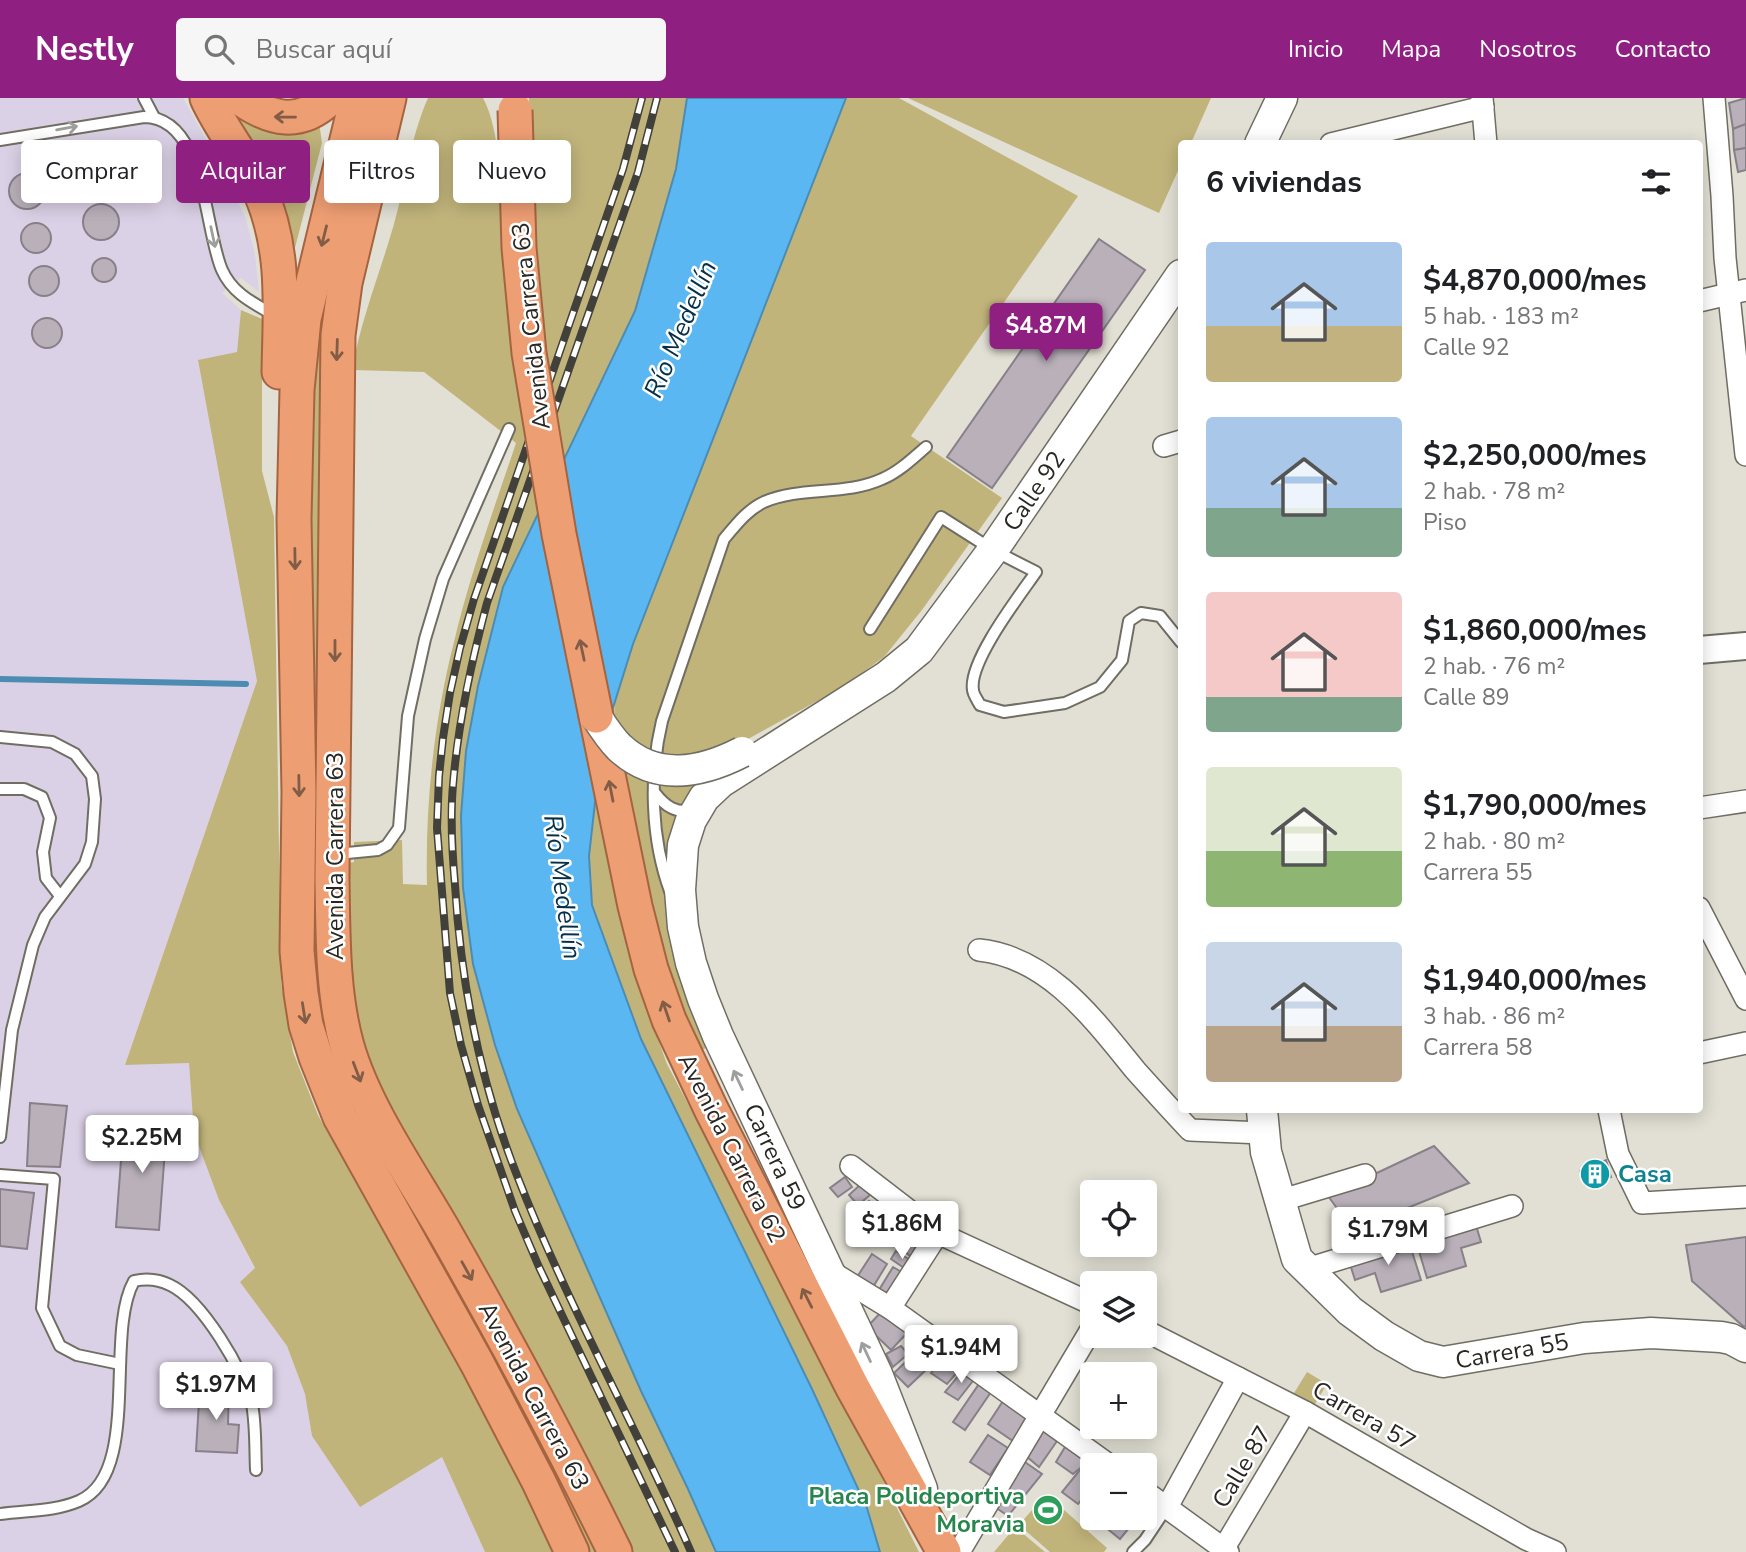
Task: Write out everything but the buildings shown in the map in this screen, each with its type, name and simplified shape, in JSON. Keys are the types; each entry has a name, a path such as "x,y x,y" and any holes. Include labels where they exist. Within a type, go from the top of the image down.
{"highway":[{"path":"206,98 260,191 273,227 281,283 280,397 294,519"},
{"path":"240,98 255,109 284,118 310,112 330,98"},
{"name":"Avenida Carrera 63","path":"357,98 301,339 297,390 294,519 299,792 297,951 306,1025 340,1117 477,1363 572,1552"},
{"name":"Avenida Carrera 63","path":"512,102 519,248 529,353 559,534 596,716"},
{"name":"Avenida Carrera 63","path":"402,103 345,283 339,322 336,368 333,854 333,915 338,996 348,1048 373,1108 509,1347 615,1552"},
{"name":"Avenida Carrera 62","path":"596,716 630,882 651,969 668,1020 853,1388 944,1552"}],"main road":[{"path":"1244,140 1264,98"},
{"path":"1262,140 1282,98"},
{"name":"Calle 92","path":"596,716 619,747 632,758 662,770 695,771 725,761 741,760 867,689 903,664 919,650 993,550 1178,279"},
{"name":"Carrera 59","path":"741,760 704,798 691,820 683,845 680,868 683,927 699,987 718,1036 882,1385 944,1552"},
{"name":"Carrera 55","path":"1265,1116 1266,1152 1293,1250 1307,1269 1350,1311 1384,1336 1419,1356 1443,1362 1584,1338 1651,1332 1721,1336 1746,1347"}],"street":[{"path":"1714,98 1737,292 1746,455"},
{"path":"1346,140 1482,103 1486,140"},
{"path":"1703,301 1737,292"},
{"path":"1703,650 1746,646"},
{"path":"1703,807 1746,801"},
{"path":"1703,916 1746,999"},
{"path":"979,950 998,952 1040,971 1083,1007 1190,1130 1265,1116"},
{"path":"1703,1052 1746,1043"},
{"path":"1610,1113 1618,1154 1642,1203 1746,1197"},
{"path":"851,1166 938,1233 1080,1298"},
{"path":"1279,1201 1365,1175"},
{"path":"1307,1269 1512,1206"},
{"path":"890,1308 938,1233"},
{"path":"828,1270 890,1308 1093,1453"},
{"name":"Carrera 57","path":"1157,1337 1305,1412 1521,1546 1555,1552"},
{"path":"959,1552 1080,1348"},
{"path":"1167,1507 1238,1378"},
{"name":"Calle 87","path":"1226,1550 1305,1412"},
{"path":"1157,1500 1226,1550"}],"lane":[{"path":"144,98 154,117 171,127 187,146 201,178 222,270 241,295 280,319"},
{"path":"0,140 112,120 154,117"},
{"path":"333,854 378,850 387,845 399,828 408,716 425,639 443,579 509,429"},
{"path":"683,927 663,867 655,827 657,741 724,539 741,518 763,503 790,495 846,490 883,479 926,447"},
{"path":"870,629 941,517 993,550 1036,572 995,632 977,665 972,689 980,705 1004,712 1065,703 1100,687 1122,660 1129,621 1141,613 1160,616 1178,638"},
{"path":"0,737 52,742 75,754 92,776 95,799 92,842 85,864 45,917 33,945 12,1030 0,1137"},
{"path":"0,789 24,789 42,797 50,818 43,852 46,878 61,896"},
{"path":"654,793 663,804 674,809 687,812 697,809"},
{"path":"0,1175 54,1179 42,1308 60,1346 77,1355 120,1364"},
{"path":"0,1514 57,1509 82,1499 102,1480 112,1458 118,1420 121,1335 128,1292 134,1281 147,1278 172,1285 197,1306 230,1352 252,1404 256,1470"},
{"path":"1133,1552 1167,1507"}],"shaded area":[{"path":"0,98 183,98 207,140 176,140 176,203 238,203 246,219 255,254 259,292 241,278 222,293 241,310 237,352 198,361 257,681 125,1065 189,1062 194,1133 219,1200 255,1269 240,1282 287,1346 305,1394 312,1436 360,1506 443,1456 485,1552 0,1552"},
{"path":"226,98 319,122 322,143 310,190 310,140 241,140"},
{"path":"428,98 483,98 495,140 453,140 453,203 502,203 506,288 533,235 532,203 571,203 571,140 530,140 529,98 687,98 676,169 635,311 503,587 478,686 466,751 461,816 463,888 473,964 517,1109 641,1391 716,1552 624,1552 366,1067 347,991 344,864 354,862 354,842 402,840 403,884 427,885 432,763 447,672 475,567 516,443 424,372 352,370 399,203 439,203 439,140 414,140"},
{"path":"846,98 899,98 1078,196 911,436 1002,498 922,610 884,657 841,688 737,745 662,761 626,736 614,713 615,699 633,644"},
{"path":"908,98 1211,98 1192,140 1178,140 1178,171 1159,213"},
{"path":"263,203 307,203 288,275"},
{"path":"352,205 325,977 605,1552 582,1552 354,1122 315,1011 309,944 305,447 316,340 337,237"},
{"path":"241,310 262,319 262,471 274,517 281,983 293,1052 318,1115 468,1381 554,1552 485,1552 442,1457 360,1507 312,1436 305,1394 287,1346 240,1282 255,1268 219,1200 194,1133 189,1063 125,1065 257,681 198,360 237,352"},
{"path":"621,768 706,777 681,815 712,1045 696,1053 669,979"},
{"path":"595,802 628,949 667,1064 824,1363 919,1552 880,1552 867,1508 812,1389 641,1039 592,905 589,856"},
{"path":"1307,1372 1327,1384 1312,1409 1291,1398"},
{"name":"Placa Polideportiva Moravia","path":"1046,1494 1080,1524 1080,1530 1087,1530 1107,1548 1104,1552 1050,1552 1019,1525"},
{"name":"Placa Polideportiva Moravia","path":"1015,1527 1045,1552 994,1552"}],"water":[{"name":"Río Medellín","path":"687,98 846,98 633,644 607,727 596,794 589,856 592,905 641,1039 812,1389 867,1508 880,1552 716,1552 641,1391 517,1109 495,1045 473,964 463,888 461,816 466,751 478,686 503,587 635,311 676,169"}],"waterway":[{"path":"0,679 246,684"}],"railway":[{"path":"642,98 623,169 474,599 460,648 443,738 437,828 450,993 478,1105 515,1211 539,1267 675,1552"},
{"path":"657,98 638,172 487,603 458,739 452,797 452,835 462,960 475,1034 493,1107 518,1178 558,1273 691,1552"}],"place":[{"name":"Casa","path":"1595,1174"},
{"name":"Placa Polideportiva Moravia","path":"1048,1510"}]}
